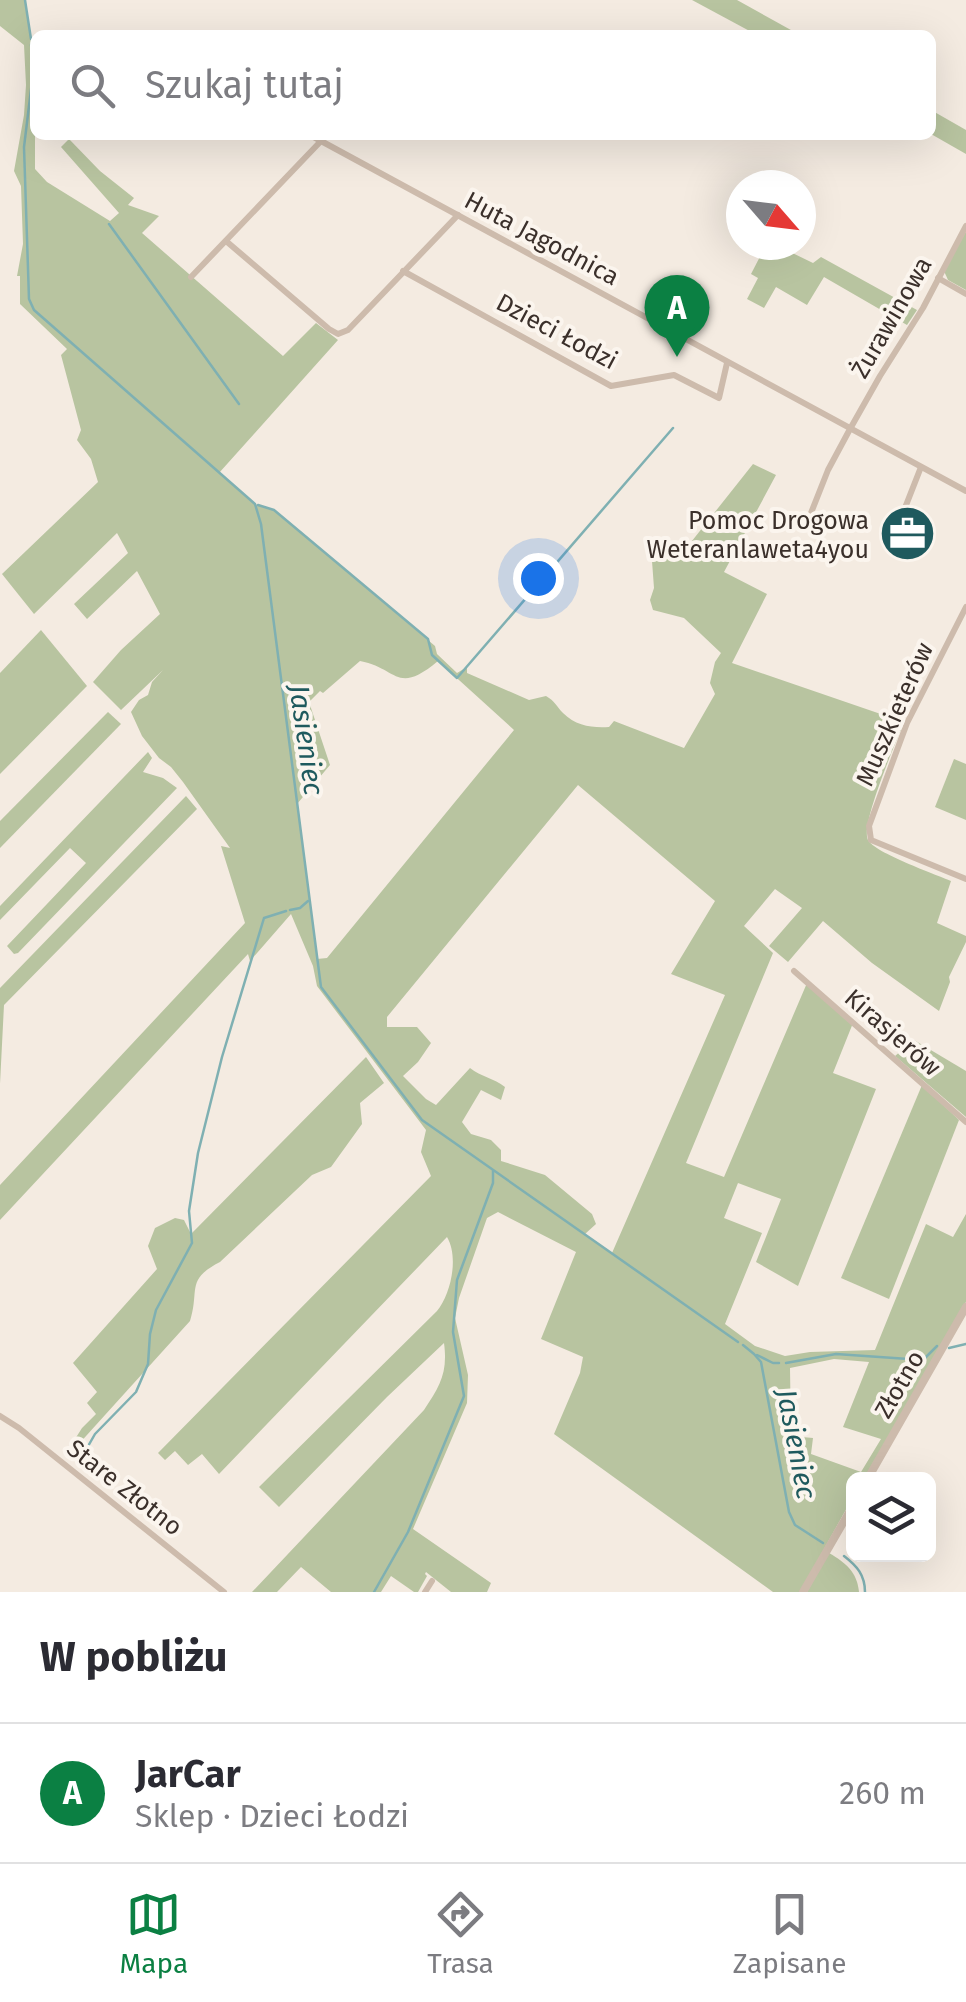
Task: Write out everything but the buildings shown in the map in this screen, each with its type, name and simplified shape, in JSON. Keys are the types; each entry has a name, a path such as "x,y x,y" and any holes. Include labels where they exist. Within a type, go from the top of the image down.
{"street":[{"name":"Huta Jagodnica","path":"322,141 966,492"},
{"path":"191,277 322,141"},
{"path":"226,241 338,334 348,330 458,215"},
{"name":"Żurawinowa","path":"811,513 850,428 923,308 966,226"},
{"name":"Dzieci Łodzi","path":"403,271 612,386 674,375 719,398 728,362"},
{"path":"938,278 966,294"},
{"path":"892,541 921,467"},
{"name":"Muszkieterów","path":"966,608 908,723 869,826 871,840 966,879"},
{"name":"Kirasjerów","path":"794,971 966,1122"},
{"name":"Złotno","path":"873,1472 966,1308"},
{"name":"Stare Złotno","path":"0,1416 220,1591"},
{"path":"803,1592 846,1518"},
{"path":"425,1592 432,1581"}],"green space":[{"path":"0,0 25,0 30,36 30,140 35,140 35,169 47,182 110,221 119,213 61,147 70,140 134,198 128,205 159,216 142,233 283,356 316,323 338,340 219,473 255,504 274,510 435,646 437,654 457,673 467,667 467,673 529,700 546,696 579,723 609,727 614,721 684,748 715,694 710,683 721,653 684,618 653,610 652,561 684,551 753,464 776,475 724,572 767,594 732,663 904,722 869,818 868,840 906,863 951,881 937,923 966,936 966,942 949,977 939,1011 872,963 823,921 788,962 769,946 802,908 775,889 744,926 773,953 686,1163 724,1177 807,983 853,1023 833,1073 876,1089 798,1286 756,1262 781,1199 738,1183 724,1218 762,1233 725,1324 755,1346 785,1356 875,1350 926,1224 953,1237 966,1214 966,1302 868,1472 861,1472 846,1472 846,1510 800,1592 773,1592 554,1434 583,1357 541,1339 576,1252 498,1212 487,1218 455,1318 468,1375 467,1403 413,1529 491,1583 487,1592 451,1592 426,1572 418,1592 391,1576 381,1592 331,1592 301,1567 277,1592 252,1592 424,1410 434,1394 444,1371 444,1343 279,1507 259,1487 437,1311 453,1265 447,1237 219,1474 202,1454 188,1465 175,1451 165,1460 158,1453 431,1176 421,1152 426,1130 317,986 313,966 291,914 250,961 248,954 0,1220 0,1185 245,923 221,846 230,848 183,782 142,736 131,712 148,695 152,682 163,670 121,710 93,682 160,614 137,571 87,619 74,604 128,553 117,533 34,614 2,574 98,482 91,459 77,440 81,430 61,355 67,349 20,304 17,276 23,244 21,186 14,171 26,85 24,45 0,26","holes":["360,661 398,677 413,677 438,661 514,730 327,958 317,959 297,804 330,765 309,702","578,785 715,901 671,974 725,995 612,1253 585,1234 596,1224 592,1214 545,1175 501,1161 501,1150 491,1140 471,1134 462,1122 481,1090 501,1100 505,1087 470,1068 436,1105 403,1076 431,1043 417,1027 387,1027 387,1017","834,1359 869,1362 843,1427 881,1439 861,1472 811,1454 813,1438 791,1436 790,1368"]},
{"path":"692,0 737,0 791,30 748,30"},
{"path":"936,113 966,130 966,154 936,137"},
{"path":"965,233 966,290 948,280 944,271"},
{"path":"821,257 917,310 907,325 824,277 807,305 776,287 764,308 747,299 758,278 751,274 758,260 813,263"},
{"path":"41,630 87,686 0,774 0,673"},
{"path":"108,712 121,724 0,848 0,821"},
{"path":"148,752 152,758 143,772 163,778 177,788 14,954 7,946 86,863 70,848 0,920 0,906"},
{"path":"954,759 966,764 966,820 935,807"},
{"path":"186,796 197,809 4,1005 0,1084 0,988"},
{"path":"914,1040 966,1071 966,1117 895,1056"},
{"path":"366,1057 384,1083 360,1103 362,1124 331,1167 312,1175 220,1262 202,1274 190,1321 77,1446 70,1447 96,1414 87,1403 97,1392 73,1363 157,1269 148,1246 155,1228 175,1218 184,1220 191,1234"},
{"path":"922,1085 959,1120 889,1299 841,1278"},
{"path":"829,1553 850,1569 859,1592 807,1592"}],"waterway":[{"name":"Jasieniec","path":"25,0 30,32"},
{"name":"Jasieniec","path":"30,98 24,147 29,299 34,310 255,504 261,524 321,987 422,1120 738,1342"},
{"path":"109,224 239,404"},
{"path":"258,505 274,510 428,639 432,655 457,678 673,428"},
{"path":"290,910 308,901"},
{"path":"87,1448 95,1434 136,1392 148,1364 156,1310 192,1243 189,1211 198,1153 264,918 286,911"},
{"path":"374,1592 408,1532 464,1396 453,1332 457,1280 493,1183 493,1171"},
{"path":"949,1348 966,1344"},
{"name":"Jasieniec","path":"743,1345 761,1362 789,1512 795,1525 823,1543"},
{"path":"786,1363 836,1354 923,1360 937,1346"},
{"path":"757,1355 779,1363"},
{"name":"Jasieniec","path":"844,1556 859,1571 865,1592"}],"place":[{"name":"JarCar","path":"677,357"},
{"name":"Pomoc Drogowa Weteranlaweta4you","path":"908,534"}]}
